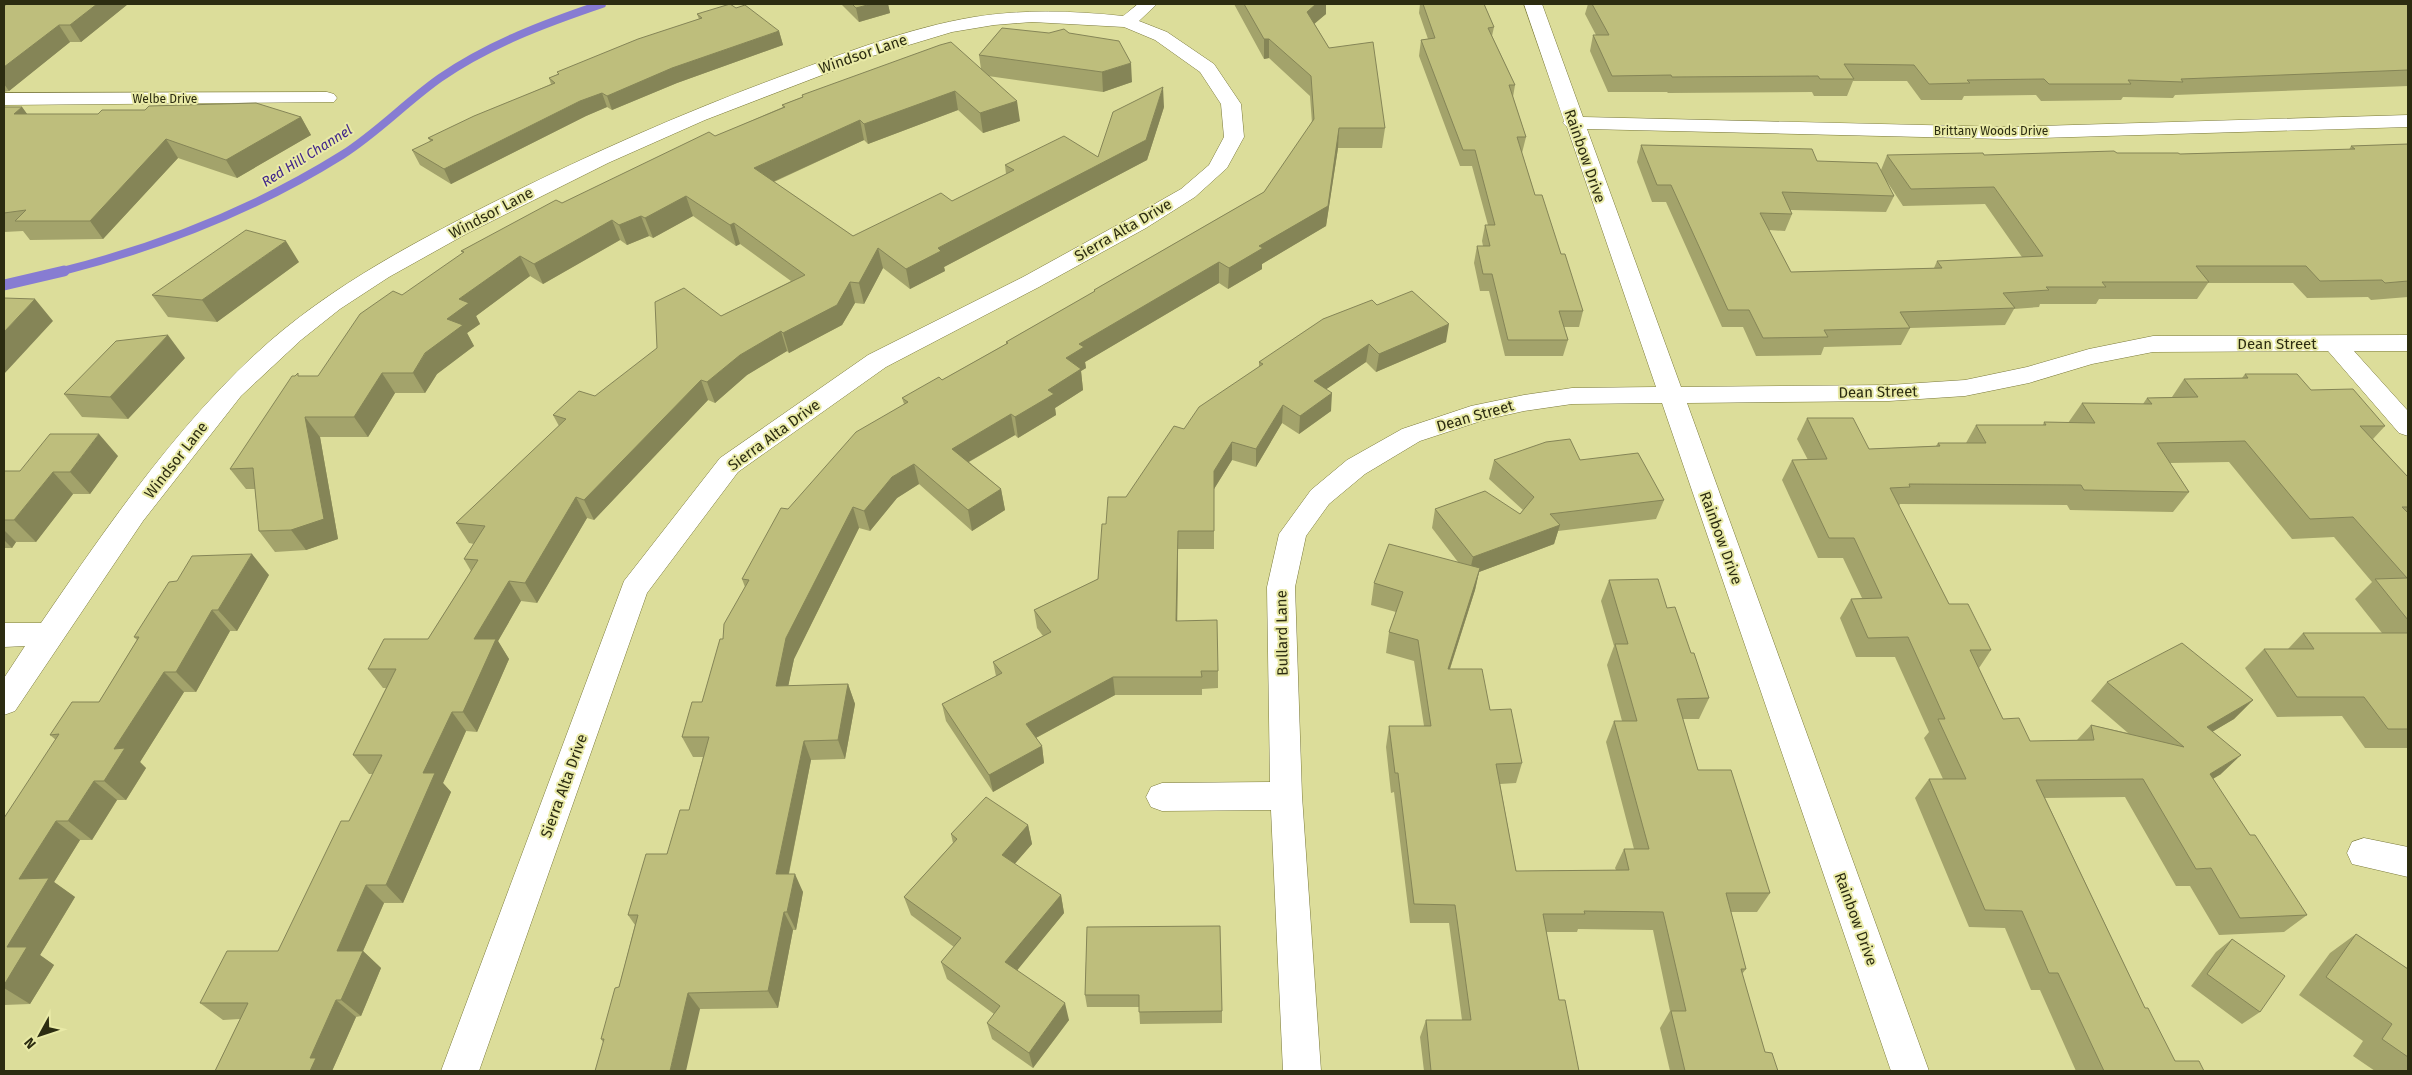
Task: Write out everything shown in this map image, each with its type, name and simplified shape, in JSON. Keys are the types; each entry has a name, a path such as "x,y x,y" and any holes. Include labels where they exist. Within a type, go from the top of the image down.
{"street":[{"path":"1126,22 1148,4"},
{"name":"Rainbow Drive","path":"1532,4 1910,1071"},
{"name":"Windsor Lane","path":"4,702 49,634 156,483 229,393 277,349 330,305 411,256 496,209 590,162 680,122 761,90 895,43 976,22 1022,18 1073,17 1126,22"},
{"name":"Sierra Alta Drive","path":"460,1071 634,589 729,465 877,361 1031,282 1138,223 1188,193 1217,168 1234,137 1231,104 1207,68 1161,36 1126,22"},
{"name":"Welbe Drive","path":"4,99 326,98"},
{"name":"Brittany Woods Drive","path":"1574,123 2006,133 2408,121"},
{"path":"2334,343 2408,427"},
{"name":"Dean Street","path":"1356,468 1411,435 1480,412 1572,396 1889,393 1965,388 2029,375 2089,357 2153,344 2408,343"},
{"name":"Bullard Lane","path":"1302,1071 1286,796 1281,588 1293,534 1320,497 1356,468"},
{"path":"4,635 49,634"},
{"path":"1162,797 1286,796"},
{"path":"2364,853 2408,862"}],"building":[{"path":"7,4 97,4 70,25 59,25 4,67 4,6"},
{"path":"730,4 736,8 745,5 779,31 672,68 607,96 602,93 580,101 444,169 412,150 433,140 428,138 474,116 555,83 549,78 559,74 557,72 638,39 702,18 697,14"},
{"path":"852,4 871,4 856,8"},
{"path":"1244,4 1316,4 1307,12 1329,48 1373,42 1385,128 1339,128 1328,206 1259,246 1263,248 1229,268 1219,262 1079,344 1084,347 1066,358 1081,369 1048,390 1054,394 1015,417 1011,414 952,449 1001,489 968,510 914,464 892,477 864,511 853,507 786,638 776,686 848,684 838,740 804,741 776,874 795,874 787,912 784,912 768,991 688,993 670,1071 595,1071 604,1039 601,1039 615,988 619,987 638,915 628,915 646,854 667,854 680,810 689,810 709,737 682,737 692,702 702,702 720,639 723,639 724,624 749,580 742,579 781,508 788,509 856,432 908,402 902,398 939,377 942,380 1008,343 1006,342 1264,192 1314,119 1311,76 1269,39 1264,39"},
{"path":"1423,4 1484,4 1494,27 1488,28 1515,85 1509,85 1526,137 1517,137 1535,195 1542,195 1561,254 1565,254 1583,311 1559,311 1568,340 1508,340 1492,274 1483,274 1477,246 1490,246 1485,225 1495,225 1475,150 1463,150 1421,40 1435,38"},
{"path":"1592,4 2408,4 2408,70 2181,79 2183,82 2128,80 2131,84 2049,84 2044,79 1967,80 1970,83 1929,84 1914,65 1844,64 1854,79 1820,79 1818,76 1612,76 1593,35 1609,35"},
{"path":"1002,28 1049,33 1064,29 1069,33 1119,41 1131,63 1102,72 979,55"},
{"path":"951,42 1017,101 980,113 955,91 864,124 860,120 754,168 853,236 941,193 952,201 1014,170 1005,165 1064,136 1098,157 1113,112 1163,87 1146,140 938,248 941,251 906,269 878,248 859,283 850,282 837,305 783,333 781,331 740,355 707,382 701,380 584,500 576,497 525,583 509,581 474,639 496,639 463,712 452,712 423,773 435,773 386,885 366,885 337,951 363,951 341,1000 336,1000 310,1058 316,1058 310,1071 215,1071 248,1003 200,1003 227,951 278,951 341,821 349,821 382,755 353,755 396,669 368,669 384,639 428,639 478,560 464,559 485,526 456,523 566,419 553,415 579,391 595,396 657,348 655,302 684,288 721,316 805,275 734,223 730,225 686,196 645,218 641,216 619,225 612,220 534,264 520,256 459,299 469,303 447,319 463,325 425,353 413,373 382,373 354,417 305,417 324,519 291,530 259,531 253,468 230,469 292,376 298,373 298,376 318,376 360,314 393,291 402,295 464,252 461,251 556,200 562,203 709,132 715,136 785,107 782,105 803,97 802,95"},
{"path":"256,103 301,117 226,160 166,139 90,221 15,221 26,210 4,213 4,107 22,107 14,114 98,114 102,110 145,110 149,106"},
{"path":"2408,144 2408,281 2385,283 2382,280 2320,281 2306,266 2196,266 2209,282 2102,282 2106,287 2046,287 2049,290 2003,293 2015,308 1900,312 1910,328 1824,330 1828,337 1763,338 1749,310 1728,310 1671,185 1657,185 1641,145 1812,149 1817,161 1877,163 1894,196 1782,192 1792,214 1760,213 1791,272 1942,268 1937,261 2043,256 1994,187 1911,189 1887,155 1983,153 1984,155 2114,151 2117,153 2180,154 2355,149 2351,146"},
{"path":"246,230 286,241 202,300 152,295"},
{"path":"1412,291 1449,324 1379,354 1369,344 1314,381 1332,393 1300,416 1283,405 1256,449 1232,442 1214,471 1214,531 1178,531 1176,621 1217,620 1218,671 1201,671 1202,677 1113,677 1026,724 1042,746 989,775 942,704 1002,673 993,662 1051,632 1034,610 1098,579 1102,524 1106,524 1108,497 1126,497 1174,426 1184,429 1199,407 1263,364 1259,362 1323,319 1372,300 1377,305"},
{"path":"4,298 35,299 4,332"},
{"path":"168,335 110,397 64,394 116,341"},
{"path":"2245,374 2297,374 2311,390 2353,389 2385,426 2360,426 2408,477 2408,507 2402,507 2408,513 2408,620 2375,579 2407,578 2353,517 2310,519 2245,441 2157,443 2189,492 2084,490 2081,485 1909,484 1910,487 1890,488 1949,604 1968,604 1991,650 1970,650 2003,719 2019,718 2030,741 2094,740 2091,725 2184,747 2107,682 2182,643 2253,700 2207,727 2241,755 2210,774 2250,835 2255,835 2307,915 2240,918 2211,868 2196,869 2143,779 2036,780 2145,1008 2148,1008 2175,1061 2199,1061 2204,1071 2104,1071 2058,973 2049,973 2022,911 1985,910 1929,779 1966,779 1938,719 1945,719 1908,637 1868,638 1851,599 1882,598 1854,538 1829,538 1792,460 1827,459 1807,418 1853,418 1869,449 1940,446 1938,443 1986,443 1976,425 2046,425 2044,422 2095,423 2082,403 2152,404 2147,398 2198,397 2184,379 2248,378"},
{"path":"50,434 99,434 70,472 53,472 14,520 4,520 4,471 20,471"},
{"path":"1570,439 1580,460 1638,453 1664,500 1550,514 1560,525 1473,557 1435,509 1485,491 1520,514 1534,497 1494,460 1546,442"},
{"path":"1389,544 1480,568 1448,669 1482,669 1490,710 1511,709 1522,763 1496,764 1516,871 1629,870 1624,849 1649,849 1614,721 1637,721 1615,644 1628,644 1609,580 1658,579 1667,608 1675,607 1691,653 1694,653 1709,698 1677,699 1698,770 1731,770 1770,893 1726,893 1746,969 1741,969 1765,1052 1772,1053 1778,1071 1685,1071 1671,1011 1686,1011 1663,912 1584,911 1585,914 1543,914 1559,1000 1565,1000 1579,1071 1431,1071 1426,1020 1471,1020 1455,905 1414,904 1398,773 1395,773 1389,726 1431,726 1418,640 1389,632 1403,592 1374,583"},
{"path":"252,554 218,610 212,610 176,672 164,672 114,749 125,748 104,781 94,781 68,821 56,821 19,879 49,878 7,947 27,947 4,985 4,818 59,734 50,735 72,702 99,702 139,637 134,637 169,582 177,581 192,556"},
{"path":"2303,633 2408,633 2408,729 2388,729 2364,697 2297,697 2264,649 2314,649"},
{"path":"986,797 1028,825 1002,855 1061,895 1005,962 1065,1003 1029,1053 987,1023 1000,1006 941,962 961,938 904,897 957,839 951,834"},
{"path":"1220,926 1222,1011 1139,1012 1139,995 1085,995 1087,927"},
{"path":"2356,934 2408,969 2408,1057 2382,1039 2392,1024 2326,977"},
{"path":"2232,939 2285,976 2260,1012 2207,974"}],"waterway":[{"name":"Red Hill Channel","path":"59,272 133,251 205,225 275,193 342,155 427,87 478,55 518,35 602,4"},
{"name":"Red Hill Channel","path":"4,285 64,271"}]}
